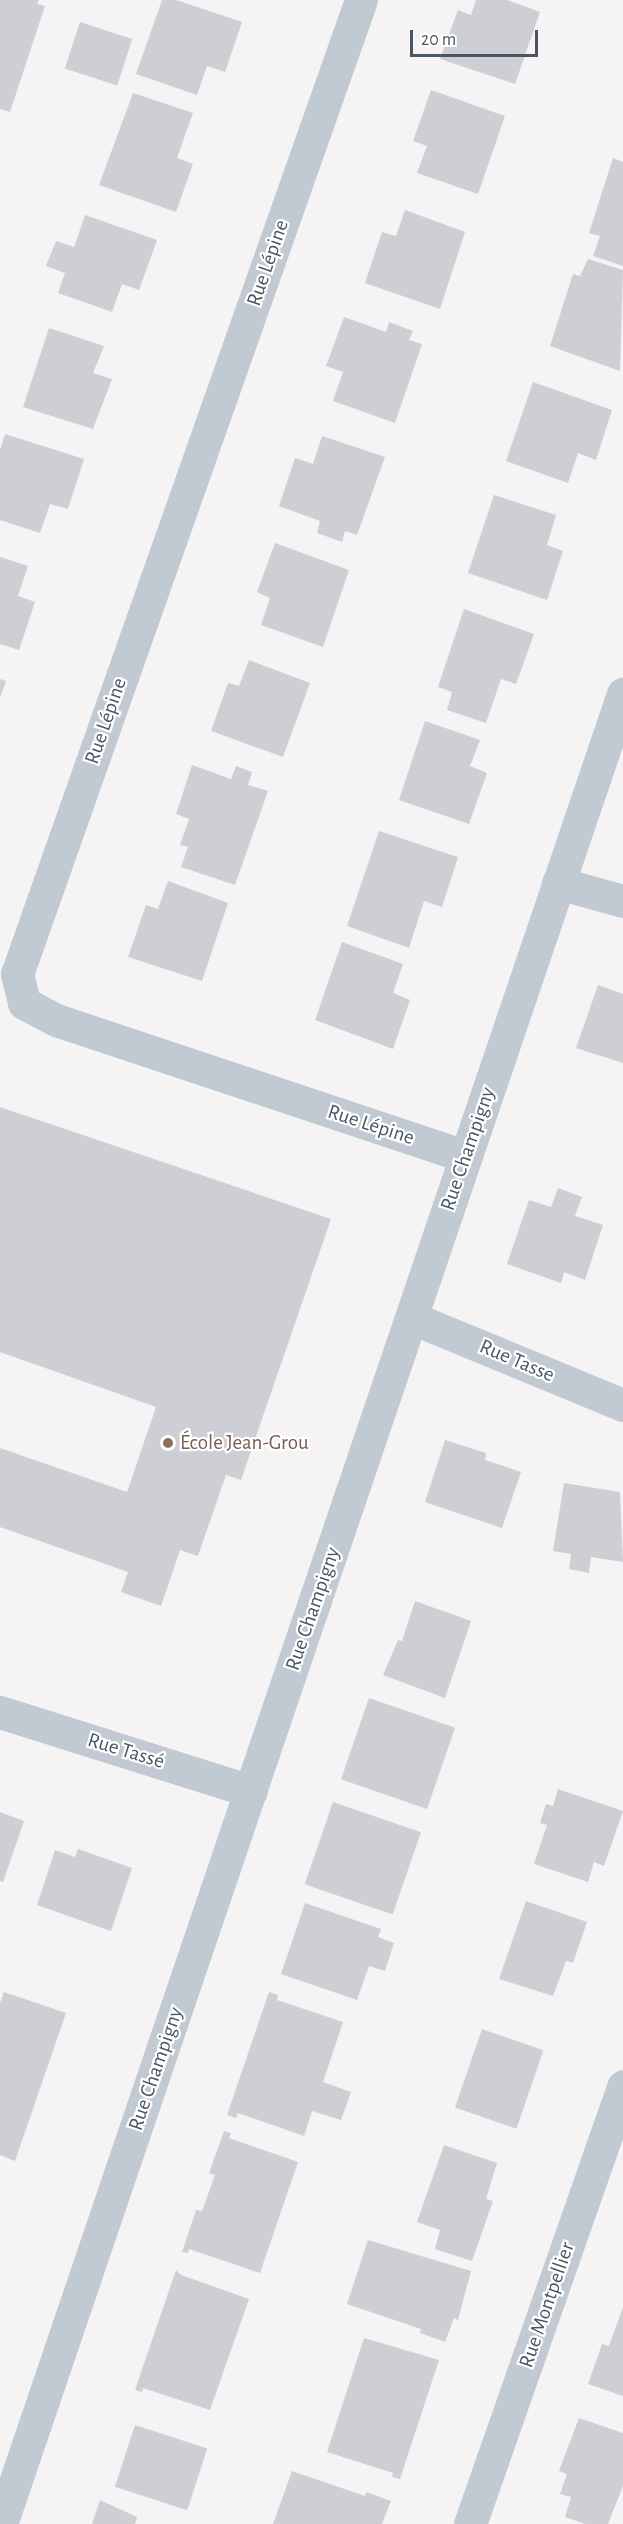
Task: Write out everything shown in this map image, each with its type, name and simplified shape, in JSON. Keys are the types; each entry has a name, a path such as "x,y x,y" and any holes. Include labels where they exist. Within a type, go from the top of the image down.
{"street":[{"name":"Rue Lépine","path":"361,0 17,974 24,1003 56,1020 465,1156"},
{"name":"Rue Champigny","path":"1,2524 623,694"},
{"path":"558,883 623,901"},
{"name":"Rue Tasse","path":"412,1318 623,1405"},
{"name":"Rue Tassé","path":"0,1712 251,1791"},
{"name":"Rue Montpellier","path":"470,2524 623,2086"}],"building":[{"path":"0,0 39,0 37,4 45,6 10,112 0,109"},
{"path":"162,0 176,0 242,22 225,72 207,66 197,95 136,74"},
{"path":"476,0 507,0 540,12 515,84 440,59 458,10 471,15"},
{"path":"80,22 132,39 117,86 65,69"},
{"path":"431,90 505,116 478,194 417,173 427,146 413,141"},
{"path":"133,93 193,113 177,158 193,164 176,212 99,185"},
{"path":"613,158 623,162 623,266 593,256 600,236 589,233"},
{"path":"405,210 465,232 440,309 365,283 382,232 396,236"},
{"path":"85,215 157,240 139,290 122,284 112,312 58,293 65,273 46,266 56,241 74,247"},
{"path":"588,259 623,270 620,371 550,346 573,274 580,276"},
{"path":"344,317 386,332 389,322 413,331 409,340 422,344 395,423 333,401 343,372 326,366"},
{"path":"49,328 104,346 93,373 112,379 93,429 23,407"},
{"path":"533,382 612,410 596,460 578,453 568,483 506,461"},
{"path":"5,434 84,459 68,509 50,504 40,533 0,520 0,450"},
{"path":"322,436 385,457 357,535 345,531 342,542 317,533 320,521 279,506 295,458 313,464"},
{"path":"494,495 556,515 547,545 563,551 547,600 468,573"},
{"path":"275,543 349,570 323,647 261,625 270,598 257,592"},
{"path":"0,557 28,566 18,596 35,602 19,650 0,644"},
{"path":"464,609 534,634 516,684 501,679 486,723 447,710 452,692 438,687"},
{"path":"249,660 310,683 283,757 211,731 228,683 239,686"},
{"path":"0,679 6,681 0,698"},
{"path":"425,721 480,740 470,766 487,773 469,824 399,800"},
{"path":"192,765 231,779 236,766 252,772 248,785 268,791 235,885 181,867 188,847 180,845 189,819 176,814"},
{"path":"379,831 458,857 442,907 424,901 409,948 347,926"},
{"path":"168,881 228,903 202,981 128,957 146,905 158,909"},
{"path":"342,942 403,964 393,993 410,1000 393,1049 315,1020"},
{"path":"598,985 623,994 623,1063 576,1048"},
{"path":"0,1107 331,1219 241,1480 226,1475 198,1556 180,1550 161,1606 121,1592 128,1572 0,1527 0,1448 127,1492 156,1407 0,1352"},
{"path":"558,1188 582,1197 575,1216 603,1225 585,1280 564,1272 561,1283 507,1264 529,1200 551,1207"},
{"path":"445,1440 486,1453 485,1460 521,1472 502,1528 425,1502"},
{"path":"564,1483 620,1492 623,1562 591,1557 589,1573 569,1569 571,1554 553,1551"},
{"path":"415,1601 471,1621 445,1698 383,1675 398,1640 402,1641"},
{"path":"369,1698 455,1728 427,1809 341,1779"},
{"path":"558,1789 623,1811 604,1866 594,1862 588,1882 534,1864 547,1825 540,1823 546,1804 553,1806"},
{"path":"333,1802 421,1832 393,1915 305,1884"},
{"path":"0,1812 24,1821 3,1882 0,1881"},
{"path":"78,1849 132,1868 111,1931 37,1905 55,1850 75,1857"},
{"path":"526,1901 587,1922 573,1963 566,1961 553,1996 499,1979"},
{"path":"305,1903 381,1929 378,1937 394,1943 385,1971 369,1966 357,2000 281,1974"},
{"path":"4,1992 66,2013 15,2161 0,2155 0,2003"},
{"path":"269,1992 278,1995 277,2000 343,2022 323,2082 351,2092 341,2120 312,2111 304,2136 238,2113 236,2118 227,2115"},
{"path":"482,2029 543,2050 516,2129 455,2107"},
{"path":"224,2131 231,2133 229,2138 298,2162 260,2273 189,2249 188,2253 182,2252 196,2210 202,2211 215,2175 209,2173"},
{"path":"444,2145 497,2163 486,2199 493,2201 472,2261 435,2249 440,2230 417,2222"},
{"path":"368,2240 471,2271 458,2320 454,2318 445,2342 420,2333 421,2329 347,2304"},
{"path":"176,2270 181,2275 249,2299 210,2410 143,2388 142,2392 135,2390"},
{"path":"623,2307 623,2396 588,2384 602,2344 609,2346"},
{"path":"364,2338 439,2360 400,2479 392,2477 393,2473 327,2452"},
{"path":"579,2418 623,2433 623,2486 608,2524 585,2524 565,2517 571,2497 560,2494 567,2474 559,2471"},
{"path":"135,2425 207,2448 187,2510 115,2487"},
{"path":"292,2471 365,2496 366,2492 391,2501 382,2524 273,2524"},
{"path":"100,2500 137,2517 135,2524 92,2524"}],"place":[{"name":"École Jean-Grou","path":"168,1443"}]}
